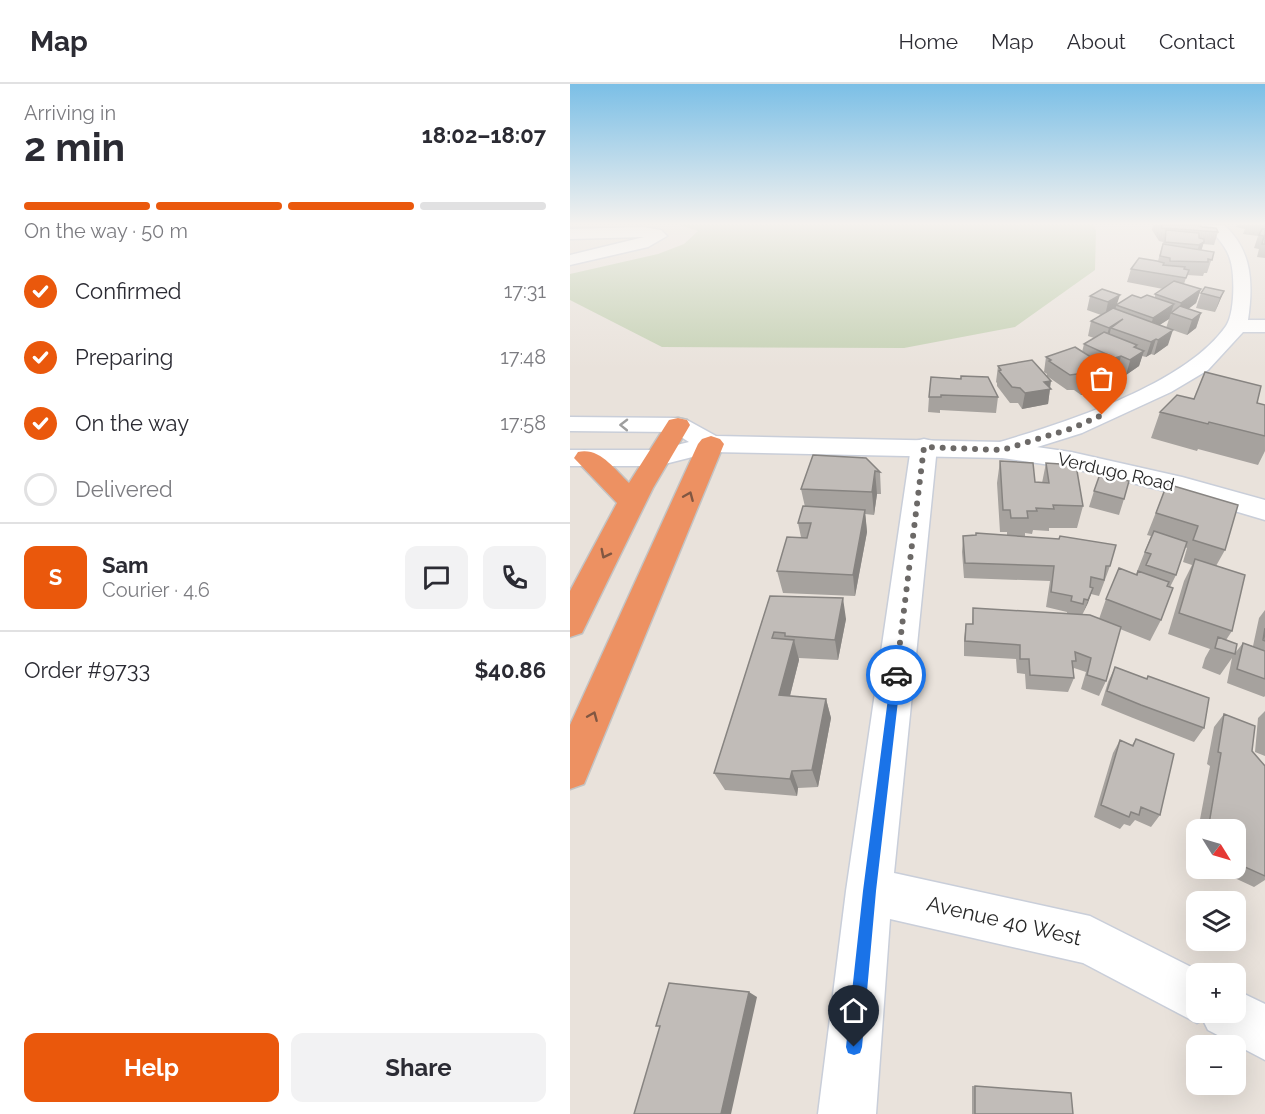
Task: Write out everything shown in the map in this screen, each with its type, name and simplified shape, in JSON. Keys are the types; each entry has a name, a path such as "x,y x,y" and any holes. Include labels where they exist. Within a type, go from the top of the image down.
{"highway":[{"path":"570,623 632,502 678,425"},
{"path":"570,770 711,444"},
{"path":"578,458 632,502"}],"street":[{"path":"1002,450 1073,428 1163,387 1200,365 1237,326 1243,291 1241,273"},
{"path":"1237,326 1265,326"},
{"name":"Verdugo Road","path":"570,424 678,425 711,444"},
{"name":"Verdugo Road","path":"578,458 657,458 711,444 1002,450 1071,460 1182,486 1265,510"},
{"path":"847,1114 869,891 924,447"},
{"name":"Avenue 40 West","path":"869,891 1090,940 1186,991"},
{"path":"1246,1023 1265,1033"}],"green space":[{"path":"1091,273 1015,327 904,348 662,347 570,300 570,274"}],"building":[{"path":"1156,273 1188,273 1186,278"},
{"path":"1174,281 1201,289 1181,303 1155,294"},
{"path":"1205,287 1224,291 1220,298 1201,293"},
{"path":"1102,289 1120,295 1108,302 1090,296"},
{"path":"1132,295 1141,298 1147,295 1174,304 1153,318 1116,305"},
{"path":"1180,306 1201,313 1192,320 1171,313"},
{"path":"1113,308 1173,330 1151,342 1111,328 1123,319 1109,328 1091,321"},
{"path":"1104,332 1137,345 1134,347 1144,351 1130,360 1121,356 1115,358 1084,344"},
{"path":"1075,347 1102,364 1097,366 1106,372 1085,380 1077,374 1070,375 1046,357"},
{"path":"1032,360 1051,381 1044,382 1051,389 1025,393 1020,388 1012,387 999,371 1001,370 998,366"},
{"path":"1205,372 1261,386 1257,403 1265,405 1265,436 1160,412 1177,395 1194,399"},
{"path":"961,376 988,377 998,397 941,395 941,397 929,397 931,377 961,379"},
{"path":"813,455 866,458 880,472 875,471 872,492 801,489"},
{"path":"1000,461 1033,463 1035,482 1049,483 1046,463 1076,465 1083,506 1053,505 1054,509 1036,508 1037,511 1027,511 1028,518 1011,518 1010,510 1003,510"},
{"path":"1100,474 1129,481 1124,499 1094,491"},
{"path":"1167,484 1238,505 1225,550 1193,540 1198,526 1156,513"},
{"path":"803,506 865,510 853,575 777,571 787,537 807,538 811,523 798,523"},
{"path":"1154,531 1187,542 1176,575 1146,565 1151,554 1145,552"},
{"path":"976,533 1059,539 1060,536 1116,545 1110,566 1106,566 1104,580 1091,577 1090,587 1093,588 1088,600 1084,599 1083,604 1071,601 1072,596 1051,592 1054,566 965,563 963,536 976,535"},
{"path":"1195,559 1245,575 1232,631 1179,613"},
{"path":"1119,568 1137,575 1138,571 1169,582 1167,586 1173,588 1161,620 1106,599"},
{"path":"770,596 843,598 835,640 785,636 785,633 774,632 772,638 794,640 779,695 826,699 812,770 792,771 790,779 714,773"},
{"path":"973,608 1090,615 1121,627 1106,681 1087,675 1091,658 1075,652 1076,661 1072,661 1074,678 1030,675 1029,659 1020,659 1020,645 965,641 966,624 973,624"},
{"path":"1218,637 1237,644 1235,654 1215,648"},
{"path":"1243,643 1265,651 1265,679 1237,669"},
{"path":"1115,667 1209,698 1204,728 1107,691"},
{"path":"1224,714 1255,726 1252,751 1265,766 1265,876 1246,867 1246,819 1210,819 1221,753 1218,752"},
{"path":"1136,739 1174,754 1160,815 1141,807 1139,815 1131,812 1129,817 1101,805 1120,740 1133,746"},
{"path":"669,983 749,992 721,1114 634,1114 660,1026 656,1026"},
{"path":"975,1086 1071,1093 1073,1114 975,1114"}],"way so far":[{"path":"896,675 924,447 1002,450 1073,428 1102,415"}],"route":[{"path":"854,1047 869,891 896,675"}]}
